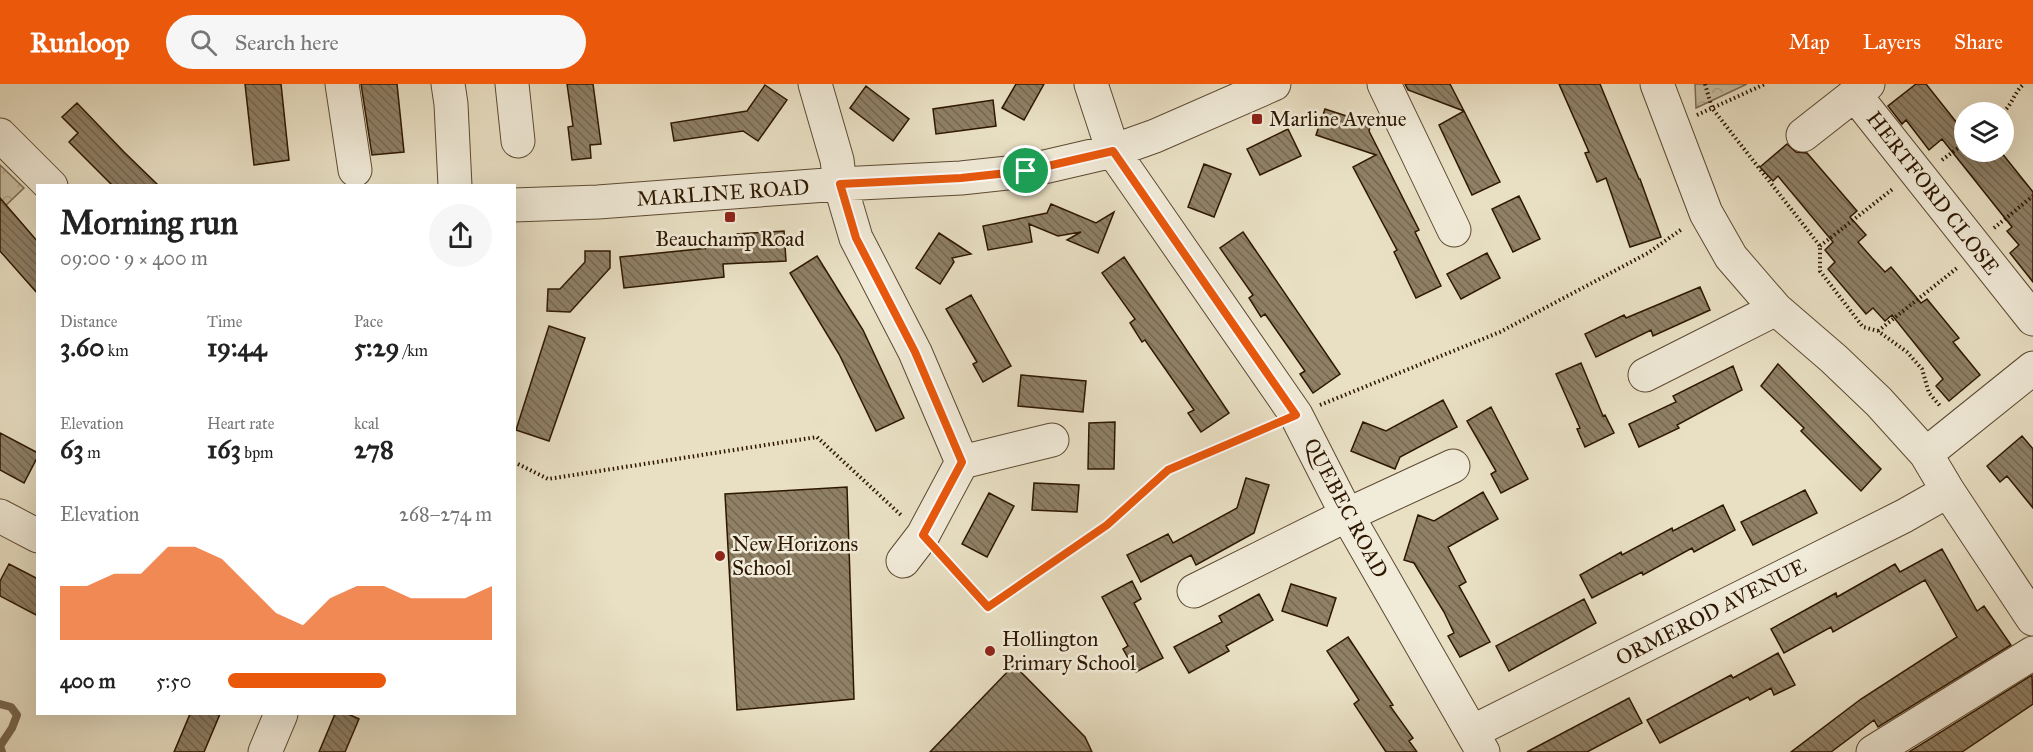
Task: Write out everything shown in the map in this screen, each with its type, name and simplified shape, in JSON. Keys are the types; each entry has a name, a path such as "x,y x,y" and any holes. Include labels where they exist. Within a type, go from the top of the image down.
{"street":[{"path":"342,84 355,170"},
{"path":"448,84 455,184"},
{"path":"512,84 518,141"},
{"path":"815,84 856,238 915,352 962,462"},
{"name":"QUEBEC ROAD","path":"1091,84 1113,151 1296,415 1347,515 1478,742"},
{"name":"MARLINE ROAD","path":"516,205 598,202 840,184 961,178 1026,171 1113,151 1192,121 1274,84"},
{"path":"1384,84 1454,230"},
{"path":"1657,84 1706,213 1731,257 1776,309 1879,402 1926,454 2033,619"},
{"path":"1803,135 1862,89"},
{"name":"HERTFORD CLOSE","path":"1862,89 1915,171 2033,319"},
{"path":"0,135 49,184"},
{"path":"1646,375 1776,309"},
{"path":"1926,454 2033,368"},
{"path":"903,561 923,535 962,462 1052,440"},
{"path":"1194,591 1347,515 1453,466"},
{"name":"ORMEROD AVENUE","path":"1478,742 1948,491"},
{"path":"0,516 36,535"},
{"path":"1873,752 2033,653"},
{"path":"265,752 281,715"}],"path":[{"path":"1705,84 1712,108 1820,246 1820,271 1863,327 1878,331 1907,352 1922,369 1929,393 1958,429"},
{"path":"1674,127 1765,84"},
{"path":"2012,102 2018,88 2024,84"},
{"path":"1820,246 1915,171 1944,159 1954,151"},
{"path":"516,464 548,479 818,437 923,535 988,607 1107,525 1168,470 1500,332 1648,253 1706,213"}],"green space":[{"path":"1695,84 1747,84 1696,108"},
{"path":"0,165 24,188 0,211"}],"building":[{"path":"245,84 281,84 289,160 254,165"},
{"path":"361,84 397,84 404,152 372,155"},
{"path":"567,84 593,84 601,144 590,145 591,158 572,160 568,127 573,126"},
{"path":"1016,84 1044,84 1024,120 1002,108"},
{"path":"1405,84 1450,84 1464,111 1408,90"},
{"path":"1559,84 1600,84 1640,179 1661,237 1630,247 1606,178 1597,182 1585,153 1589,152"},
{"path":"1916,84 1926,84 1954,119 1954,154 1942,139 1929,150 1906,120 1902,124 1888,106"},
{"path":"765,85 787,100 758,141 743,131 674,141 671,123 747,111"},
{"path":"866,86 909,119 893,141 850,108"},
{"path":"993,100 996,126 936,134 933,109"},
{"path":"77,103 157,184 111,184 69,142 78,133 62,117"},
{"path":"1325,109 1371,124 1369,131 1419,230 1415,232 1441,286 1416,298 1394,252 1397,250 1353,167 1376,155 1316,135"},
{"path":"1464,111 1500,182 1472,195 1439,125"},
{"path":"1288,129 1301,156 1260,175 1247,149"},
{"path":"1787,144 1796,152 1807,153 1857,211 1850,217 1866,235 1858,242 1872,258 1885,272 1891,267 1921,303 1927,299 1959,338 1953,342 1980,375 1949,401 1936,386 1943,379 1892,315 1885,321 1873,308 1866,314 1828,269 1835,262 1825,250 1833,242 1778,176 1773,181 1760,167"},
{"path":"1960,162 2009,162 2033,192 2033,282 2010,253 2019,245 2007,231 2012,227"},
{"path":"1204,164 1231,174 1214,217 1188,207"},
{"path":"1519,196 1540,239 1513,252 1492,209"},
{"path":"0,198 36,240 36,292 0,251"},
{"path":"1051,204 1096,223 1114,212 1098,253 1067,240 1081,232 1058,236 1029,224 1032,242 988,250 983,226 1047,213"},
{"path":"784,231 786,261 723,264 724,277 624,288 620,257 738,245 737,234"},
{"path":"1243,232 1340,374 1313,393 1300,374 1305,371 1265,314 1261,317 1249,298 1253,295 1220,248"},
{"path":"939,233 971,254 952,258 954,262 940,284 916,268"},
{"path":"585,251 610,251 610,268 570,312 547,311 548,289 560,289 585,262"},
{"path":"1487,253 1500,278 1461,299 1447,274"},
{"path":"817,256 863,330 904,418 876,431 839,354 790,273"},
{"path":"1124,257 1229,413 1201,432 1188,413 1194,410 1145,340 1142,342 1130,323 1135,319 1102,273"},
{"path":"1700,287 1710,310 1653,336 1651,330 1596,357 1585,334 1624,315 1626,318"},
{"path":"971,295 1011,366 983,382 973,364 977,362 946,309"},
{"path":"549,326 585,338 549,441 516,430"},
{"path":"1581,363 1603,416 1605,415 1614,433 1585,447 1577,429 1580,428 1556,374"},
{"path":"1778,364 1881,469 1861,491 1801,431 1804,428 1761,386"},
{"path":"1733,366 1742,390 1677,425 1679,428 1639,447 1629,424 1676,402 1673,396"},
{"path":"1021,375 1086,381 1083,412 1018,406"},
{"path":"1443,400 1457,427 1400,457 1395,469 1351,451 1363,422 1386,431"},
{"path":"1491,407 1528,479 1501,493 1491,474 1496,471 1467,421"},
{"path":"1115,422 1114,469 1088,469 1089,423"},
{"path":"0,433 36,452 36,460 24,483 0,470"},
{"path":"2022,436 2033,449 2033,508 2007,476 2000,482 1987,466"},
{"path":"1246,478 1269,485 1254,533 1196,565 1191,555 1141,582 1127,555 1168,534 1173,543 1237,508"},
{"path":"1034,483 1079,485 1077,512 1032,510"},
{"path":"847,487 854,699 737,710 725,494"},
{"path":"1805,490 1817,513 1753,545 1741,522"},
{"path":"1483,492 1498,519 1448,547 1466,582 1459,586 1490,642 1460,657 1448,636 1454,633 1444,612 1414,563 1404,560 1418,515 1434,521"},
{"path":"989,493 1014,506 987,557 962,544"},
{"path":"1723,505 1735,530 1694,552 1692,548 1643,575 1642,572 1592,598 1580,575 1621,552 1622,555 1672,528 1673,531"},
{"path":"1942,549 1977,611 1984,606 2011,645 1878,727 1874,720 1831,752 1791,752 1861,699 1957,637 1925,580 1833,632 1831,627 1784,653 1771,629 1836,593 1837,597 1895,564 1900,572"},
{"path":"9,564 36,578 36,615 0,596 0,581"},
{"path":"1132,581 1141,599 1134,603 1163,658 1136,672 1123,649 1128,646 1102,597"},
{"path":"1291,584 1336,598 1327,626 1282,611"},
{"path":"1259,594 1273,620 1226,646 1229,651 1189,673 1174,647 1222,622 1219,616"},
{"path":"1584,599 1596,623 1509,671 1496,646"},
{"path":"1348,637 1393,705 1390,706 1413,738 1409,741 1417,752 1386,752 1354,704 1359,700 1327,651"},
{"path":"1778,653 1795,685 1774,695 1771,688 1750,700 1748,697 1660,743 1647,720 1731,675 1733,678"},
{"path":"1014,665 1085,737 1092,752 930,752"},
{"path":"2032,675 2033,704 1962,752 1909,752"},
{"path":"1629,698 1642,723 1587,752 1527,752"},
{"path":"190,715 220,715 204,752 174,752"},
{"path":"335,715 350,715 359,719 345,752 319,752"}],"waterway":[{"path":"0,704 11,707 17,715 12,728 0,746 2,752"}],"place":[{"name":"Marline Avenue","path":"1257,119"},
{"name":"Beauchamp Road","path":"730,217"},
{"name":"New Horizons School","path":"720,556"},
{"name":"Hollington Primary School","path":"990,651"}],"route":[{"path":"1113,151 1296,415 1168,470 1107,525 988,607 923,535 962,462 915,352 856,238 840,184 961,178 1026,171 1113,151"}]}
